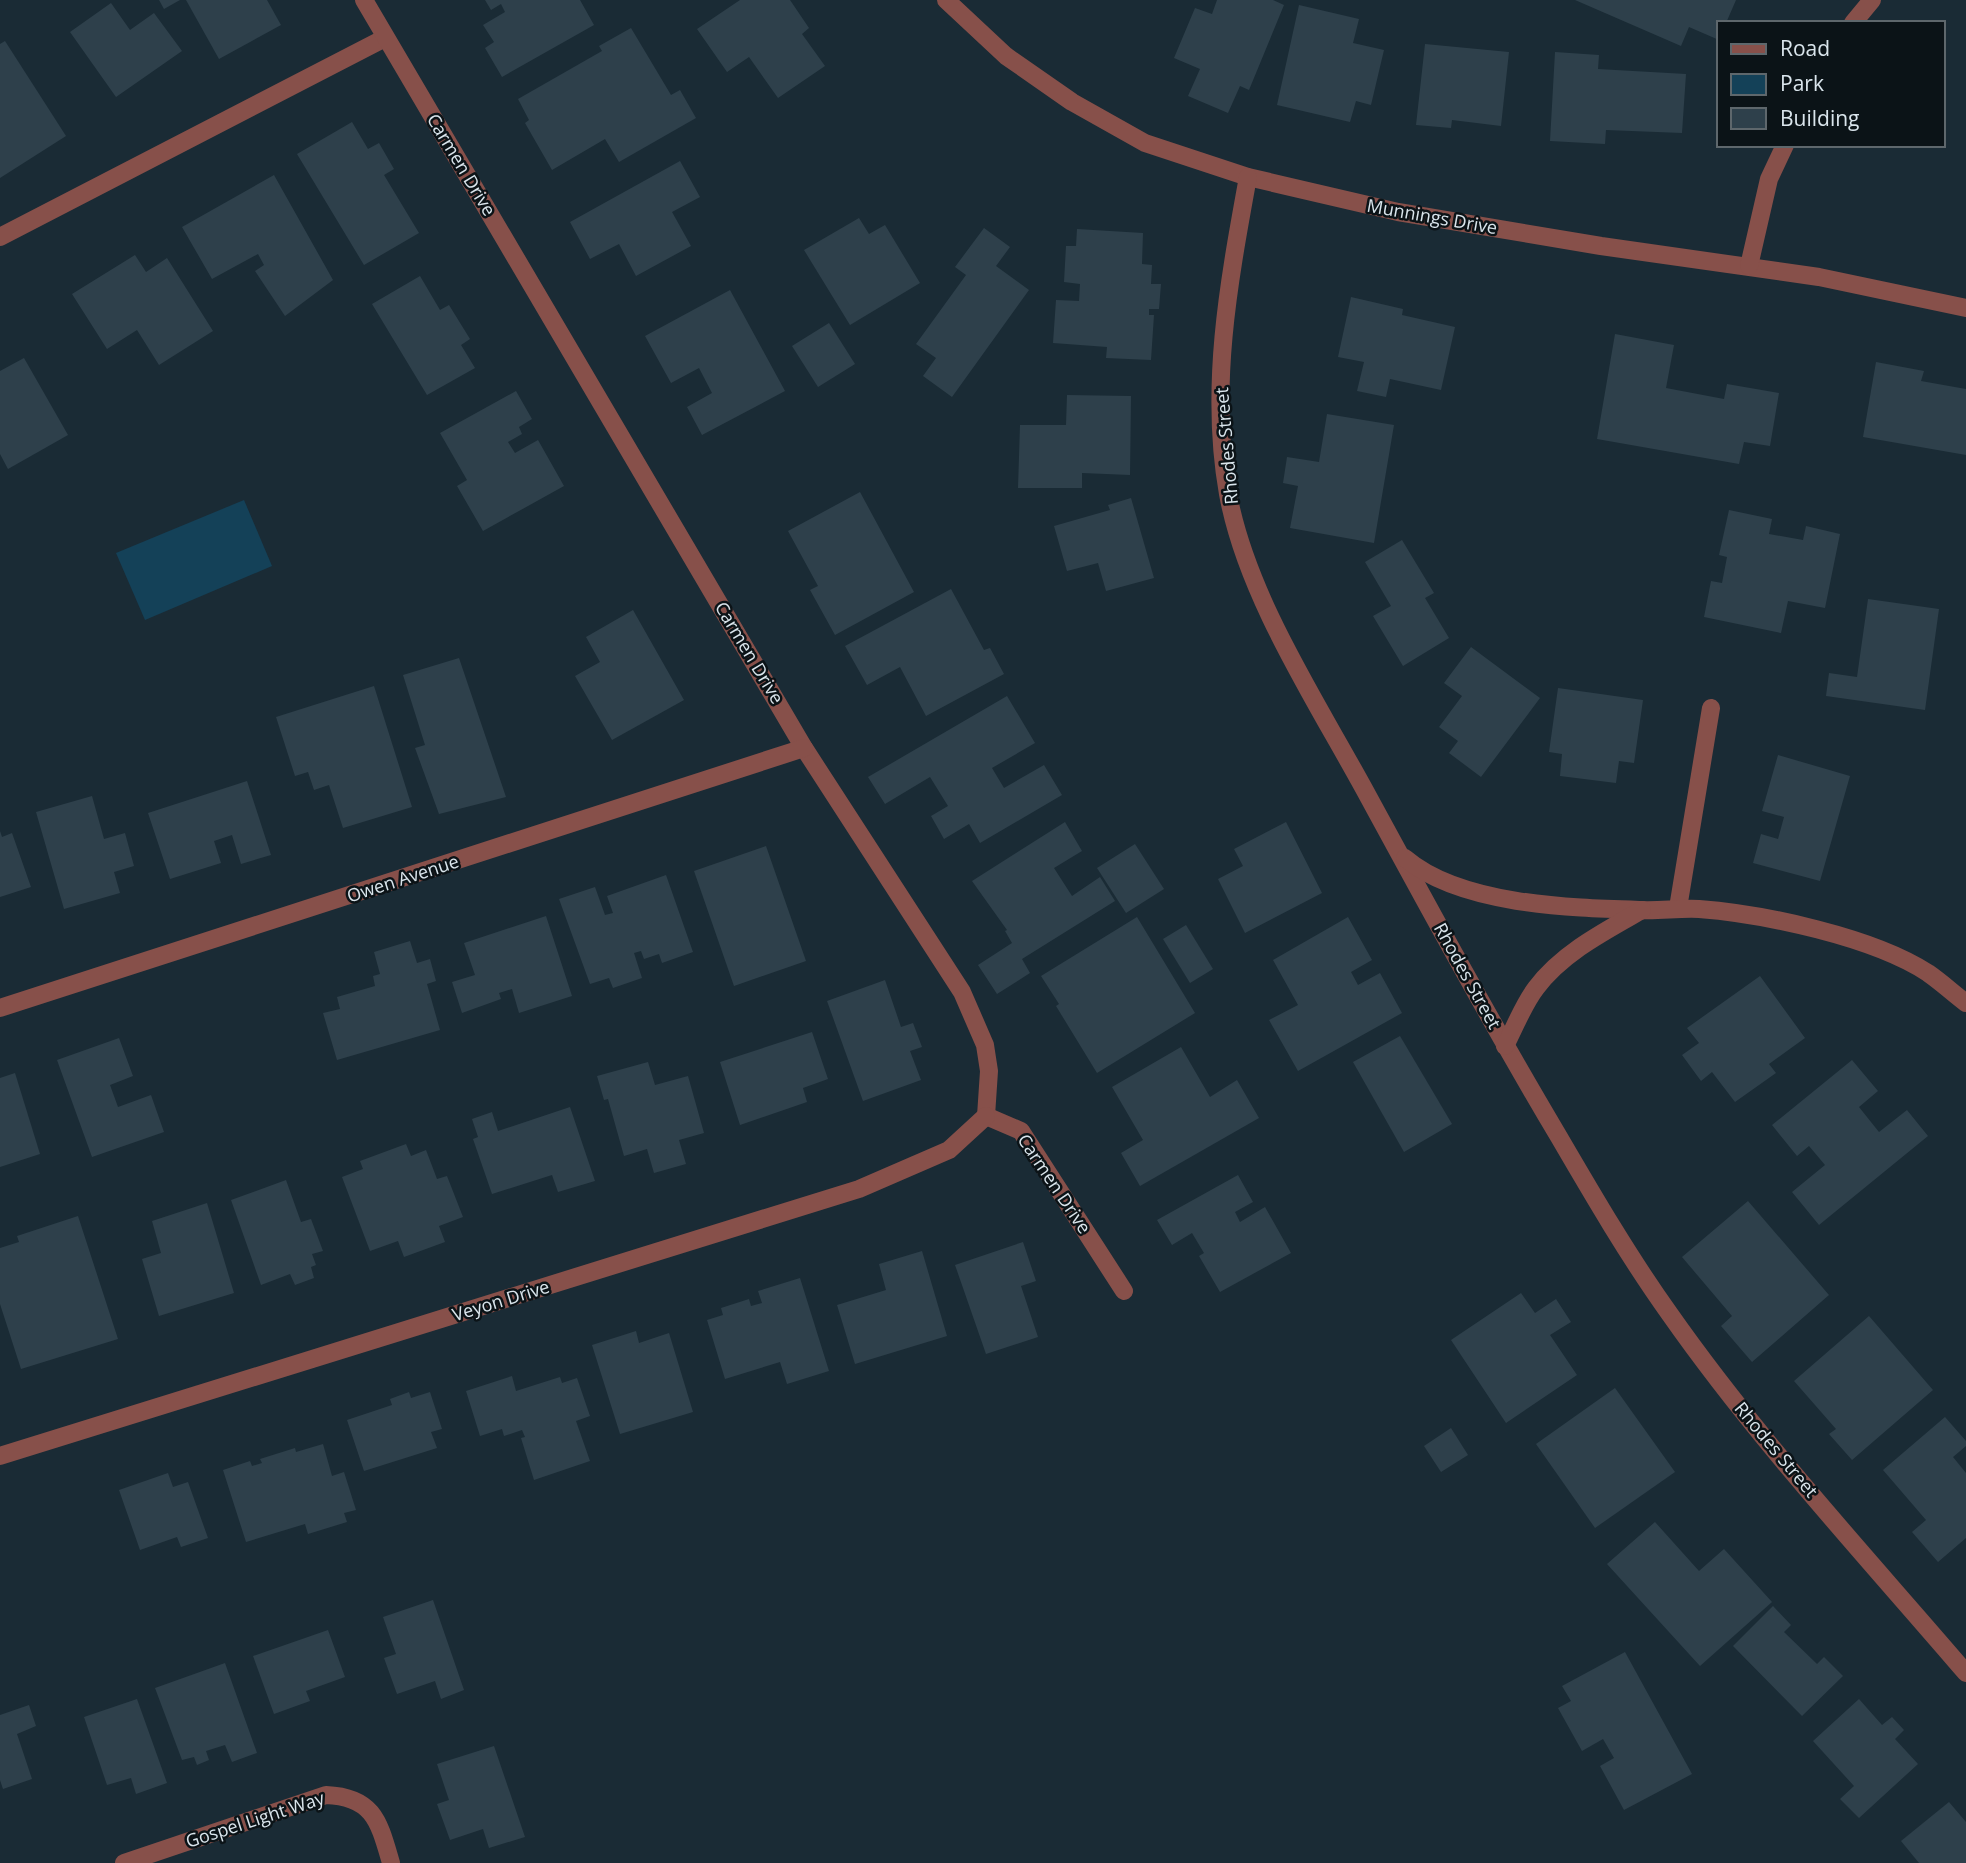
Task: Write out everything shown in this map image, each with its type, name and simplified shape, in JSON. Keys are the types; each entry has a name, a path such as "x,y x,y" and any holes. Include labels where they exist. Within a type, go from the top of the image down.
{"street":[{"name":"Carmen Drive","path":"364,0 804,748 962,992 985,1045 989,1071 986,1116 1021,1131 1124,1291"},
{"name":"Munnings Drive","path":"946,0 1006,56 1072,102 1145,143 1248,177 1398,212 1601,246 1749,266 1897,292 1966,308"},
{"path":"1855,21 1872,0"},
{"path":"0,237 385,38"},
{"path":"1749,266 1769,179 1784,147"},
{"name":"Rhodes Street","path":"1248,177 1222,332 1220,390 1228,492 1256,587 1505,1046 1616,1233 1670,1314 1751,1423 1966,1673"},
{"path":"1678,908 1711,708"},
{"name":"Owen Avenue","path":"0,1008 804,748"},
{"path":"1399,852 1424,873 1455,888 1478,894 1642,910 1678,908 1779,920 1814,929 1897,957 1927,972 1966,1003"},
{"path":"1505,1046 1526,1004 1549,973 1590,941 1642,910"},
{"name":"Veyon Drive","path":"0,1456 859,1189 949,1150 986,1116"},
{"name":"Gospel Light Way","path":"124,1863 326,1795 351,1797 372,1812 381,1830 391,1863"}],"green space":[{"path":"244,500 272,566 145,620 116,553"}],"building":[{"path":"159,0 180,0 164,9"},
{"path":"186,0 267,0 281,25 219,59"},
{"path":"485,0 580,0 594,25 502,77 485,48 494,42 483,25 505,12 501,4 491,10"},
{"path":"740,0 790,0 809,28 802,34 825,66 778,98 749,57 727,72 697,29"},
{"path":"1217,0 1273,0 1284,5 1249,90 1240,86 1228,113 1188,96 1200,69 1174,58 1195,8 1212,14"},
{"path":"1575,0 1736,0 1727,21 1717,21 1717,39 1689,27 1681,46"},
{"path":"111,3 130,30 154,13 182,51 116,97 70,32"},
{"path":"1299,5 1359,19 1353,43 1384,50 1371,105 1356,101 1350,122 1277,105"},
{"path":"631,28 671,95 680,90 696,118 619,162 605,139 552,170 525,123 529,120 518,99 602,51 599,46"},
{"path":"5,41 66,136 0,178 0,44"},
{"path":"1425,44 1509,52 1501,126 1452,120 1451,128 1416,125"},
{"path":"1555,52 1599,55 1598,69 1686,74 1682,133 1606,130 1605,144 1550,141"},
{"path":"352,122 368,149 379,143 394,169 384,175 419,233 364,265 297,154"},
{"path":"680,161 700,197 672,212 691,246 636,276 619,244 590,259 570,222"},
{"path":"274,175 333,280 285,316 255,271 264,265 258,254 212,279 182,227"},
{"path":"859,218 869,234 885,225 920,283 850,325 804,250"},
{"path":"984,228 1010,247 996,266 1029,290 952,397 923,376 936,358 916,344 966,275 955,267"},
{"path":"1077,229 1143,233 1142,264 1152,265 1151,284 1161,284 1159,309 1149,309 1149,315 1154,315 1151,360 1106,358 1107,347 1053,343 1056,300 1079,301 1080,284 1064,282 1066,246 1076,246"},
{"path":"135,255 146,272 167,258 213,331 159,365 137,330 107,349 72,294"},
{"path":"420,276 440,310 449,305 470,339 461,345 475,368 427,395 372,304"},
{"path":"730,290 785,391 702,435 687,407 712,393 699,368 671,383 645,336"},
{"path":"1351,297 1403,309 1402,315 1455,327 1441,390 1390,379 1386,397 1357,391 1364,362 1338,357"},
{"path":"829,323 855,364 818,387 792,346"},
{"path":"1615,334 1674,345 1666,388 1724,399 1727,384 1779,393 1770,446 1744,442 1739,464 1597,439"},
{"path":"24,358 68,435 8,469 0,454 0,371"},
{"path":"1876,362 1924,371 1921,381 1966,389 1966,455 1863,437"},
{"path":"516,391 532,419 519,427 522,434 508,442 515,453 538,440 564,486 483,531 457,486 467,480 440,433"},
{"path":"1067,395 1131,396 1130,475 1082,473 1082,488 1018,488 1020,425 1066,425"},
{"path":"1327,414 1394,425 1374,543 1290,528 1298,486 1283,483 1287,457 1319,462"},
{"path":"860,492 914,592 835,635 810,590 818,586 788,531"},
{"path":"1131,498 1154,578 1106,591 1098,563 1067,571 1054,526 1110,510 1108,505"},
{"path":"1729,510 1772,519 1769,534 1803,540 1806,526 1840,534 1825,608 1788,601 1781,633 1704,617 1711,581 1722,583 1727,557 1719,555"},
{"path":"1402,540 1434,593 1425,598 1449,638 1403,666 1373,616 1391,606 1365,562"},
{"path":"951,589 984,650 990,648 1004,674 926,716 900,667 867,685 845,646"},
{"path":"1868,599 1939,609 1925,710 1826,696 1829,673 1857,677"},
{"path":"633,610 684,700 612,740 575,676 600,662 586,637"},
{"path":"1471,647 1540,698 1481,777 1449,753 1458,741 1439,727 1462,696 1444,683"},
{"path":"459,658 506,797 439,814 415,748 425,745 403,675"},
{"path":"374,686 412,807 343,828 329,785 314,790 308,772 295,776 276,717"},
{"path":"1558,688 1643,700 1634,763 1619,761 1616,783 1560,776 1562,754 1549,752"},
{"path":"1007,696 1035,743 992,768 1004,788 1044,765 1062,795 980,843 969,824 944,839 931,816 948,806 930,777 885,804 868,777"},
{"path":"1778,755 1850,776 1820,881 1753,863 1761,834 1778,839 1784,817 1762,811"},
{"path":"247,781 271,855 241,864 232,835 214,841 221,863 170,879 148,813"},
{"path":"92,796 104,839 125,833 134,866 114,872 120,893 64,909 36,812"},
{"path":"1065,822 1082,851 1054,868 1072,896 1100,877 1115,901 1022,959 1030,973 997,994 978,965 1012,943 1005,931 1007,930 972,881"},
{"path":"1286,822 1322,893 1245,933 1218,879 1243,866 1234,849"},
{"path":"0,831 2,837 12,833 31,887 0,897"},
{"path":"1135,844 1164,889 1126,913 1097,868"},
{"path":"766,846 806,961 734,986 694,871"},
{"path":"666,875 693,952 662,963 659,954 644,959 641,951 634,953 642,978 613,988 609,978 590,984 559,899 595,887 605,915 613,913 607,896"},
{"path":"546,916 572,996 519,1013 512,989 499,993 501,999 462,1013 452,982 475,975 464,943"},
{"path":"1137,917 1195,1013 1097,1073 1041,976"},
{"path":"1348,917 1372,960 1351,972 1358,985 1380,973 1402,1013 1298,1071 1269,1020 1298,1005 1273,960"},
{"path":"1186,925 1213,969 1190,983 1163,939"},
{"path":"410,941 417,963 430,959 436,981 427,984 440,1030 337,1060 323,1013 340,1009 337,997 375,986 373,976 380,974 374,952"},
{"path":"1760,976 1805,1038 1769,1064 1776,1073 1735,1102 1712,1072 1701,1081 1682,1055 1699,1043 1687,1028"},
{"path":"885,980 901,1027 913,1023 922,1047 910,1051 921,1080 863,1101 827,1001"},
{"path":"812,1032 828,1079 803,1088 807,1102 740,1125 720,1062"},
{"path":"1400,1036 1452,1124 1404,1152 1353,1062"},
{"path":"119,1038 133,1076 110,1085 118,1107 151,1095 164,1132 92,1157 57,1060"},
{"path":"1181,1047 1210,1097 1237,1080 1259,1118 1140,1186 1121,1153 1143,1140 1112,1087"},
{"path":"1852,1060 1878,1091 1859,1107 1879,1132 1907,1110 1928,1136 1819,1225 1792,1192 1825,1165 1809,1146 1797,1156 1772,1125"},
{"path":"648,1062 655,1085 688,1076 704,1133 679,1140 686,1164 654,1173 647,1149 624,1156 608,1099 604,1100 597,1076"},
{"path":"15,1073 40,1154 0,1167 0,1078"},
{"path":"570,1107 595,1181 558,1192 552,1175 492,1194 473,1139 478,1137 472,1119 492,1112 498,1131"},
{"path":"406,1144 411,1156 426,1150 437,1179 447,1176 463,1217 439,1226 445,1242 404,1257 398,1241 370,1251 342,1177 363,1169 360,1161"},
{"path":"1238,1175 1253,1202 1235,1212 1240,1222 1265,1207 1291,1253 1220,1292 1199,1256 1204,1253 1192,1233 1172,1245 1157,1220"},
{"path":"286,1180 301,1222 311,1219 323,1251 312,1254 316,1265 311,1267 314,1278 295,1285 290,1274 261,1285 231,1200"},
{"path":"1748,1201 1829,1295 1752,1362 1721,1326 1732,1316 1682,1257"},
{"path":"207,1203 234,1293 159,1316 142,1259 161,1253 152,1221"},
{"path":"78,1216 118,1339 21,1369 0,1304 0,1248 19,1242 17,1236"},
{"path":"1023,1242 1036,1281 1021,1286 1038,1337 986,1354 955,1265"},
{"path":"922,1251 947,1336 855,1364 837,1305 886,1290 879,1264"},
{"path":"800,1278 829,1371 787,1384 780,1362 725,1379 707,1320 723,1315 721,1308 749,1299 751,1306 762,1303 758,1291"},
{"path":"1521,1293 1535,1313 1556,1299 1571,1322 1550,1335 1577,1375 1506,1423 1451,1340"},
{"path":"1869,1316 1933,1390 1852,1460 1829,1434 1836,1429 1794,1381"},
{"path":"636,1331 639,1343 669,1333 693,1412 620,1434 592,1345"},
{"path":"512,1376 516,1391 560,1377 562,1383 577,1378 590,1416 576,1421 590,1461 534,1480 521,1438 525,1437 522,1430 504,1436 502,1429 480,1436 466,1391"},
{"path":"1615,1388 1675,1472 1595,1528 1536,1444"},
{"path":"409,1392 411,1398 430,1392 442,1429 431,1432 437,1448 364,1471 347,1420 392,1405 390,1399"},
{"path":"1945,1417 1966,1441 1966,1446 1953,1457 1966,1473 1966,1538 1938,1562 1912,1532 1926,1520 1883,1470"},
{"path":"1451,1428 1468,1455 1441,1472 1424,1446"},
{"path":"323,1444 332,1476 344,1472 356,1510 344,1513 347,1522 308,1534 305,1524 246,1542 223,1470 250,1461 252,1466 262,1463 260,1459 295,1448 296,1452"},
{"path":"168,1473 173,1487 188,1482 208,1538 181,1547 177,1537 140,1550 119,1490"},
{"path":"1655,1522 1699,1571 1724,1549 1772,1602 1700,1666 1607,1564"},
{"path":"433,1600 464,1690 441,1699 435,1681 397,1694 384,1658 396,1654 383,1617"},
{"path":"1773,1606 1791,1625 1784,1632 1817,1664 1824,1657 1843,1676 1802,1716 1733,1646"},
{"path":"328,1630 345,1677 306,1691 310,1701 274,1714 253,1656"},
{"path":"1625,1652 1692,1774 1624,1810 1600,1766 1614,1758 1603,1739 1582,1751 1558,1708 1571,1701 1562,1686"},
{"path":"225,1663 257,1753 232,1762 225,1745 206,1751 209,1760 197,1765 194,1757 182,1760 155,1688"},
{"path":"137,1699 167,1783 136,1794 131,1778 107,1785 84,1717"},
{"path":"1859,1699 1882,1725 1892,1717 1904,1730 1895,1739 1918,1764 1859,1818 1840,1799 1854,1786 1813,1741"},
{"path":"29,1705 36,1726 17,1734 32,1779 3,1789 0,1780 0,1715"},
{"path":"494,1746 525,1837 489,1848 483,1829 450,1840 437,1804 449,1800 437,1764"},
{"path":"1949,1802 1966,1822 1966,1863 1919,1863 1901,1841"}]}
